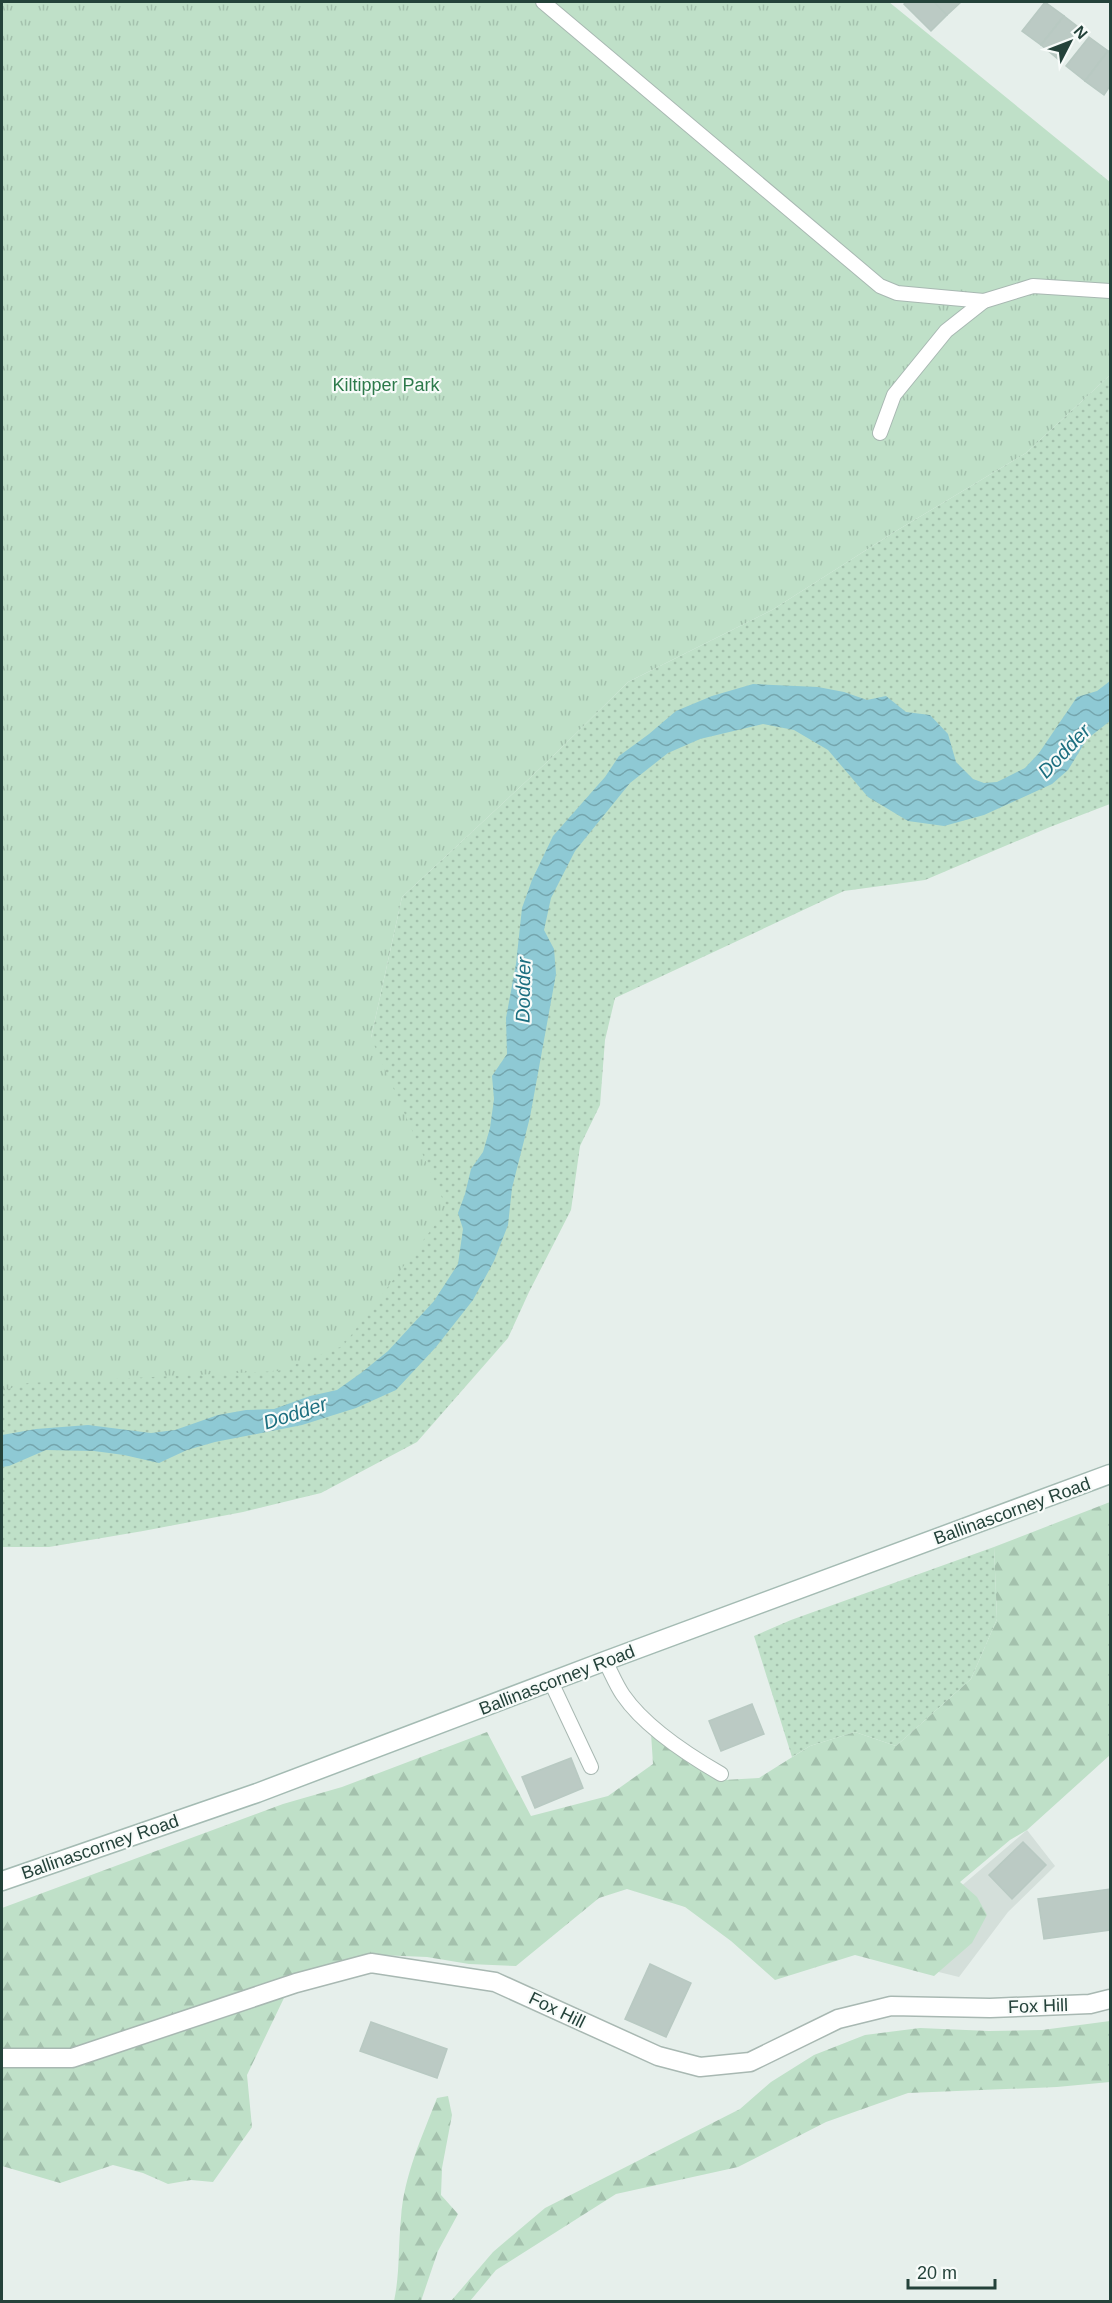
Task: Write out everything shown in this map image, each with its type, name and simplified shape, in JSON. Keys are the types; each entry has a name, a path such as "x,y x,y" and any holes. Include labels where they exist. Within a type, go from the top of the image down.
{"main road":[{"name":"Ballinascorney Road","path":"2,1881 257,1793 1110,1474"},
{"name":"Fox Hill","path":"2,2058 72,2058 296,1983 371,1963 495,1982 658,2056 700,2067 750,2062 838,2019 891,2006 990,2008 1090,2004 1110,1999"}],"lane":[{"path":"543,2 880,286 897,293 984,301"},
{"path":"880,433 894,395 946,331 984,301 1033,286 1110,291"},
{"path":"605,1661 622,1694 635,1709 686,1754 721,1774"},
{"path":"551,1682 591,1767"}],"shaded area":[{"path":"1027,1830 1055,1866 1008,1912 959,1977 878,1957"}],"green space":[{"name":"Kiltipper Park","path":"2,2 889,2 1110,182 1110,375 1026,453 896,531 772,610 628,682 548,761 402,897 371,1038 447,1209 343,1346 278,1371 28,1383 2,1391"},
{"path":"1110,375 1110,804 925,880 844,891 615,998 605,1040 600,1105 580,1146 571,1210 508,1338 417,1442 321,1493 243,1512 49,1547 2,1547 2,1356 371,1038 402,897 548,761 628,682 772,610 896,531 1026,453"},
{"path":"1110,1502 1110,1755 1027,1830 1010,1840 960,1882 977,1897 987,1915 972,1943 934,1976 855,1955 775,1980 731,1941 685,1907 627,1889 599,1898 516,1966 469,1964 427,1957 378,1955 295,1975 247,2075 252,2127 213,2182 191,2180 168,2184 143,2173 113,2165 60,2183 2,2166 2,1908 283,1804 342,1787 487,1732 531,1816 608,1796 653,1764 651,1733 683,1759 724,1780 759,1778 810,1746 855,1732 896,1746 971,1679 997,1619 994,1547"},
{"path":"994,1547 997,1619 971,1679 896,1746 855,1732 810,1746 792,1757 754,1636 791,1620"},
{"path":"1110,2021 1110,2082 1057,2087 908,2093 826,2122 738,2167 616,2194 496,2270 470,2301 451,2301 493,2252 545,2208 740,2109 771,2082 814,2055 865,2035 920,2028 989,2031 1042,2030"},
{"path":"448,2096 452,2115 442,2168 441,2195 458,2214 438,2251 421,2301 394,2301 403,2202 410,2171 437,2098"}],"water":[{"name":"Dodder","path":"1110,681 1110,721 1087,739 1068,770 1052,784 984,815 944,826 908,821 868,797 828,750 794,730 763,724 700,739 668,753 630,783 575,851 551,898 544,930 554,949 556,974 530,1117 512,1188 508,1225 494,1261 473,1300 436,1347 396,1390 356,1408 302,1425 215,1442 187,1450 159,1463 94,1451 46,1450 2,1467 2,1435 36,1429 88,1425 151,1433 175,1430 218,1415 246,1410 274,1409 310,1396 337,1390 388,1351 434,1301 458,1264 463,1229 458,1213 471,1169 483,1152 490,1128 494,1099 492,1076 507,1054 506,1018 516,964 522,908 532,880 553,836 605,777 619,756 676,711 712,696 753,684 818,687 844,692 867,700 886,696 906,712 930,715 948,734 956,762 973,779 984,783 997,782 1025,768 1039,753 1077,697 1097,691"}],"building":[{"path":"934,2 947,15 931,31 904,4"},
{"path":"934,2 961,2 947,15"},
{"path":"1045,2 1064,16 1041,45 1022,31"},
{"path":"1064,16 1082,30 1059,60 1041,45"},
{"path":"1089,37 1108,51 1085,81 1066,66"},
{"path":"1108,51 1110,53 1110,86 1104,95 1085,81"},
{"path":"752,1704 764,1734 721,1751 709,1721"},
{"path":"571,1758 583,1788 535,1808 522,1777"},
{"path":"1023,1842 1046,1865 1012,1899 989,1875"},
{"path":"1110,1889 1110,1930 1044,1939 1038,1899"},
{"path":"650,1964 691,1983 666,2037 625,2019"},
{"path":"371,2022 447,2049 437,2078 360,2051"}]}
